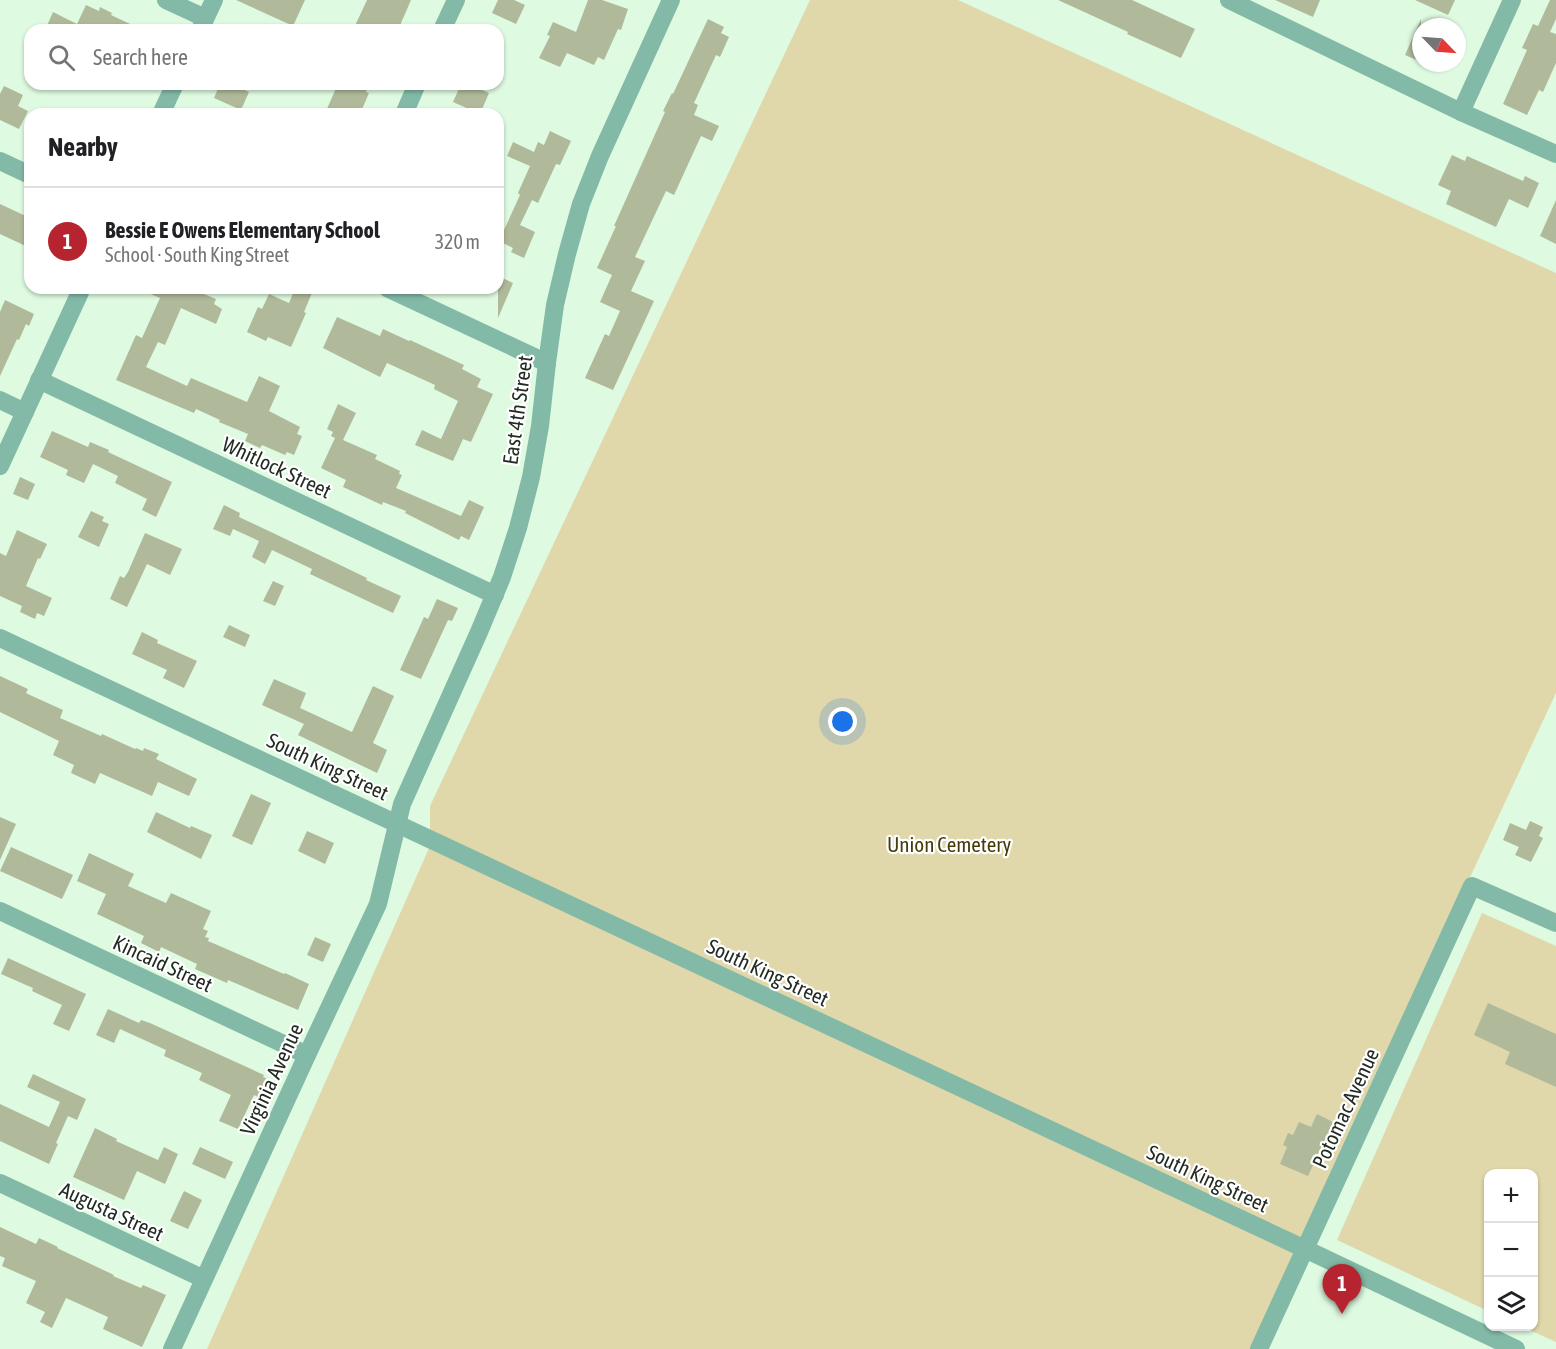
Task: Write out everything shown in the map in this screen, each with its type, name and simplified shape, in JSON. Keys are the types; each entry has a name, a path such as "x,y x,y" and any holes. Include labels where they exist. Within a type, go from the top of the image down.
{"street":[{"path":"166,0 203,24 214,0"},
{"path":"445,24 456,0"},
{"name":"East 4th Street","path":"398,824 402,804 495,595 518,528 531,477 540,426 555,305 581,204 600,156 671,0"},
{"path":"1461,112 1512,0"},
{"path":"1236,2 1461,112 1556,154"},
{"path":"164,108 172,90"},
{"path":"407,108 414,90"},
{"path":"0,161 24,172"},
{"path":"0,466 78,294"},
{"path":"400,294 547,363"},
{"name":"Whitlock Street","path":"39,380 495,595"},
{"path":"0,400 25,412"},
{"name":"South King Street","path":"0,638 1516,1349"},
{"name":"Virginia Avenue","path":"172,1349 378,904 398,824"},
{"name":"Potomac Avenue","path":"1259,1349 1472,886 1556,923"},
{"name":"Kincaid Street","path":"0,911 307,1055"},
{"name":"Augusta Street","path":"0,1183 204,1279"}],"green space":[{"name":"Union Cemetery","path":"810,0 958,0 1556,273 1556,693 1250,1349 207,1349 430,846 430,806"},
{"path":"1482,913 1556,946 1556,1342 1532,1331 1538,1331 1538,1169 1484,1169 1484,1309 1337,1240"}],"building":[{"path":"236,0 305,0 294,24 289,24"},
{"path":"367,0 411,0 401,24 356,24"},
{"path":"498,0 514,0 525,5 516,24 492,13"},
{"path":"588,0 602,0 628,9 621,30 618,29 604,60 598,57 594,65 567,53 560,67 539,58 550,36 547,35 553,22 576,32"},
{"path":"1058,0 1132,0 1195,29 1181,58"},
{"path":"1275,0 1320,0 1313,17"},
{"path":"1415,0 1455,0 1448,15"},
{"path":"1550,0 1556,0 1556,19 1550,32 1556,34 1556,63 1543,92 1539,90 1527,115 1503,104 1527,50 1522,48 1533,24 1538,26"},
{"path":"86,5 99,11 100,7 130,24 77,24"},
{"path":"53,12 77,24 48,24"},
{"path":"708,19 724,27 721,33 729,37 720,57 716,55 694,103 698,105 694,115 719,126 712,141 701,136 674,195 666,191 635,257 645,261 631,291 654,301 613,390 585,378 605,334 609,336 620,311 600,302 612,275 597,268 665,112 663,111"},
{"path":"1412,39 1412,58 1405,55"},
{"path":"4,86 23,95 18,106 24,109 24,119 19,129 0,120 0,94"},
{"path":"217,90 249,92 242,108 236,108 214,98"},
{"path":"335,90 367,90 369,93 363,108 327,108"},
{"path":"458,90 482,90 489,93 483,108 466,108 453,102"},
{"path":"550,131 571,141 560,165 556,164 538,203 532,200 520,225 535,232 524,258 511,252 513,248 504,244 504,230 530,166 507,156 513,142 534,152 538,142 544,145"},
{"path":"1452,155 1465,161 1467,156 1523,181 1525,176 1539,183 1528,208 1509,199 1496,227 1446,204 1451,191 1438,185"},
{"path":"1556,200 1556,244 1540,236"},
{"path":"0,204 24,215 24,245 0,234"},
{"path":"504,279 513,283 498,318 498,294 504,294"},
{"path":"151,294 204,294 216,299 214,304 222,309 216,324 181,308 165,345 158,342 146,367 187,386 191,378 247,402 259,376 280,386 269,411 300,427 297,434 302,436 294,455 287,452 285,455 262,445 260,448 245,441 248,434 219,422 220,420 196,409 194,413 116,380 136,335 142,338 160,298"},
{"path":"269,294 289,303 293,294 312,294 291,347 268,337 266,341 247,332 258,307 262,309"},
{"path":"5,300 34,314 29,326 26,324 19,340 17,339 0,376 0,312"},
{"path":"337,317 380,336 383,329 410,340 464,365 462,369 481,379 477,387 493,394 471,442 463,439 453,461 415,445 422,430 441,439 458,401 434,389 435,385 387,363 380,377 323,348"},
{"path":"338,404 356,413 343,440 377,455 375,459 400,471 399,474 402,475 396,488 461,516 469,500 484,507 469,540 461,536 459,540 405,513 406,511 383,502 382,505 343,487 346,480 321,468 335,438 331,436 333,432 327,429"},
{"path":"52,431 88,447 90,442 109,450 108,452 172,482 156,517 142,510 147,499 115,483 118,476 93,464 84,483 66,475 68,470 40,457"},
{"path":"20,477 35,484 28,500 13,494"},
{"path":"224,505 240,513 239,517 401,596 393,613 310,574 312,569 272,550 265,564 252,557 259,541 233,529 230,536 213,529"},
{"path":"91,511 104,517 102,521 109,524 99,547 78,537"},
{"path":"17,530 47,544 26,586 52,598 44,616 37,613 35,619 20,612 22,606 0,596 0,553 6,556"},
{"path":"145,533 182,549 170,575 147,564 127,607 110,599 120,576 124,578 128,572"},
{"path":"273,581 284,586 275,606 263,601"},
{"path":"437,599 458,608 452,621 448,620 421,679 400,670 424,617 428,619"},
{"path":"229,625 250,635 245,647 223,637"},
{"path":"142,632 158,640 157,643 197,661 184,688 163,678 167,670 132,654"},
{"path":"0,676 28,689 26,693 63,710 60,718 135,749 143,751 144,748 159,754 156,759 197,779 189,796 158,782 152,796 100,773 95,784 71,773 74,765 53,755 59,741 0,712"},
{"path":"274,679 306,693 300,708 352,732 373,686 394,696 373,743 387,750 377,773 298,735 304,724 262,705"},
{"path":"251,794 271,803 252,845 232,836"},
{"path":"156,812 190,828 191,826 212,835 201,859 147,832"},
{"path":"0,817 16,824 0,860"},
{"path":"1530,821 1543,827 1539,836 1543,838 1531,862 1515,855 1519,847 1503,840 1510,823 1526,830"},
{"path":"307,831 334,843 325,864 298,851"},
{"path":"11,847 73,875 62,899 0,871"},
{"path":"89,853 134,874 128,886 166,903 171,893 211,911 203,929 208,931 205,937 209,938 208,941 309,984 298,1010 228,980 227,983 195,969 197,964 161,947 159,952 141,943 144,936 97,914 106,894 77,881"},
{"path":"315,937 331,944 323,962 307,955"},
{"path":"8,958 86,994 69,1031 53,1024 62,1005 32,991 33,988 1,974"},
{"path":"1488,1003 1556,1034 1556,1087 1505,1064 1510,1052 1474,1035"},
{"path":"108,1009 139,1023 141,1020 150,1023 264,1075 263,1077 266,1078 258,1097 254,1095 238,1129 219,1121 231,1095 199,1080 202,1073 164,1056 166,1050 120,1029 114,1043 96,1035"},
{"path":"33,1074 86,1099 77,1120 68,1116 49,1164 0,1141 0,1104 49,1127 60,1102 27,1087"},
{"path":"1317,1114 1333,1122 1308,1176 1280,1164 1287,1147 1283,1145 1288,1133 1293,1135 1299,1122 1311,1127"},
{"path":"95,1128 117,1139 116,1141 158,1160 164,1147 178,1154 165,1184 137,1171 124,1200 73,1177"},
{"path":"200,1147 233,1162 225,1179 192,1164"},
{"path":"184,1191 202,1200 188,1229 170,1221"},
{"path":"0,1227 36,1244 39,1238 113,1276 141,1288 143,1285 166,1295 142,1347 103,1329 108,1317 66,1298 52,1328 40,1322 45,1312 26,1303 36,1281 2,1266 5,1258 0,1256"}],"place":[{"name":"Bessie E Owens Elementary School","path":"1342,1314"}]}
